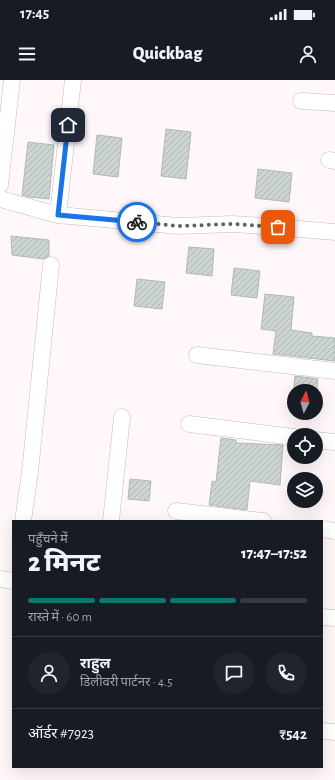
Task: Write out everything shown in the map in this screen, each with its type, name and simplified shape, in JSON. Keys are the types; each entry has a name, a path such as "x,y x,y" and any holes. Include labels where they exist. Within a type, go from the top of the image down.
{"street":[{"path":"0,185 12,80"},
{"path":"58,215 73,80"},
{"path":"301,101 335,103"},
{"path":"0,199 58,215 178,226 232,224 335,232"},
{"path":"23,520 51,265"},
{"path":"197,355 335,371"},
{"path":"111,520 122,417"},
{"path":"189,424 287,436"},
{"path":"323,441 335,442"},
{"path":"176,511 254,520"},
{"path":"323,529 335,531"},
{"path":"0,579 12,581"},
{"path":"323,617 335,618"},
{"path":"323,731 335,732"}],"building":[{"path":"166,129 191,132 186,179 161,176"},
{"path":"97,135 122,138 118,177 93,174"},
{"path":"28,142 54,145 49,199 22,195"},
{"path":"258,169 292,173 289,202 255,198"},
{"path":"11,236 49,240 49,256 43,259 12,255"},
{"path":"189,247 214,249 212,276 186,273"},
{"path":"234,268 260,271 257,298 231,295"},
{"path":"137,279 165,282 162,309 134,306"},
{"path":"265,294 294,297 291,330 312,333 312,336 335,338 335,361 273,354 276,331 261,329"},
{"path":"295,376 318,379 317,384 294,384"},
{"path":"221,438 236,440 236,443 283,445 280,485 250,481 247,510 209,505 212,481 216,482"},
{"path":"130,479 151,481 149,501 128,499"}],"way so far":[{"path":"137,222 178,226 232,224 278,227"}],"route":[{"path":"68,125 58,215 137,222"}]}
